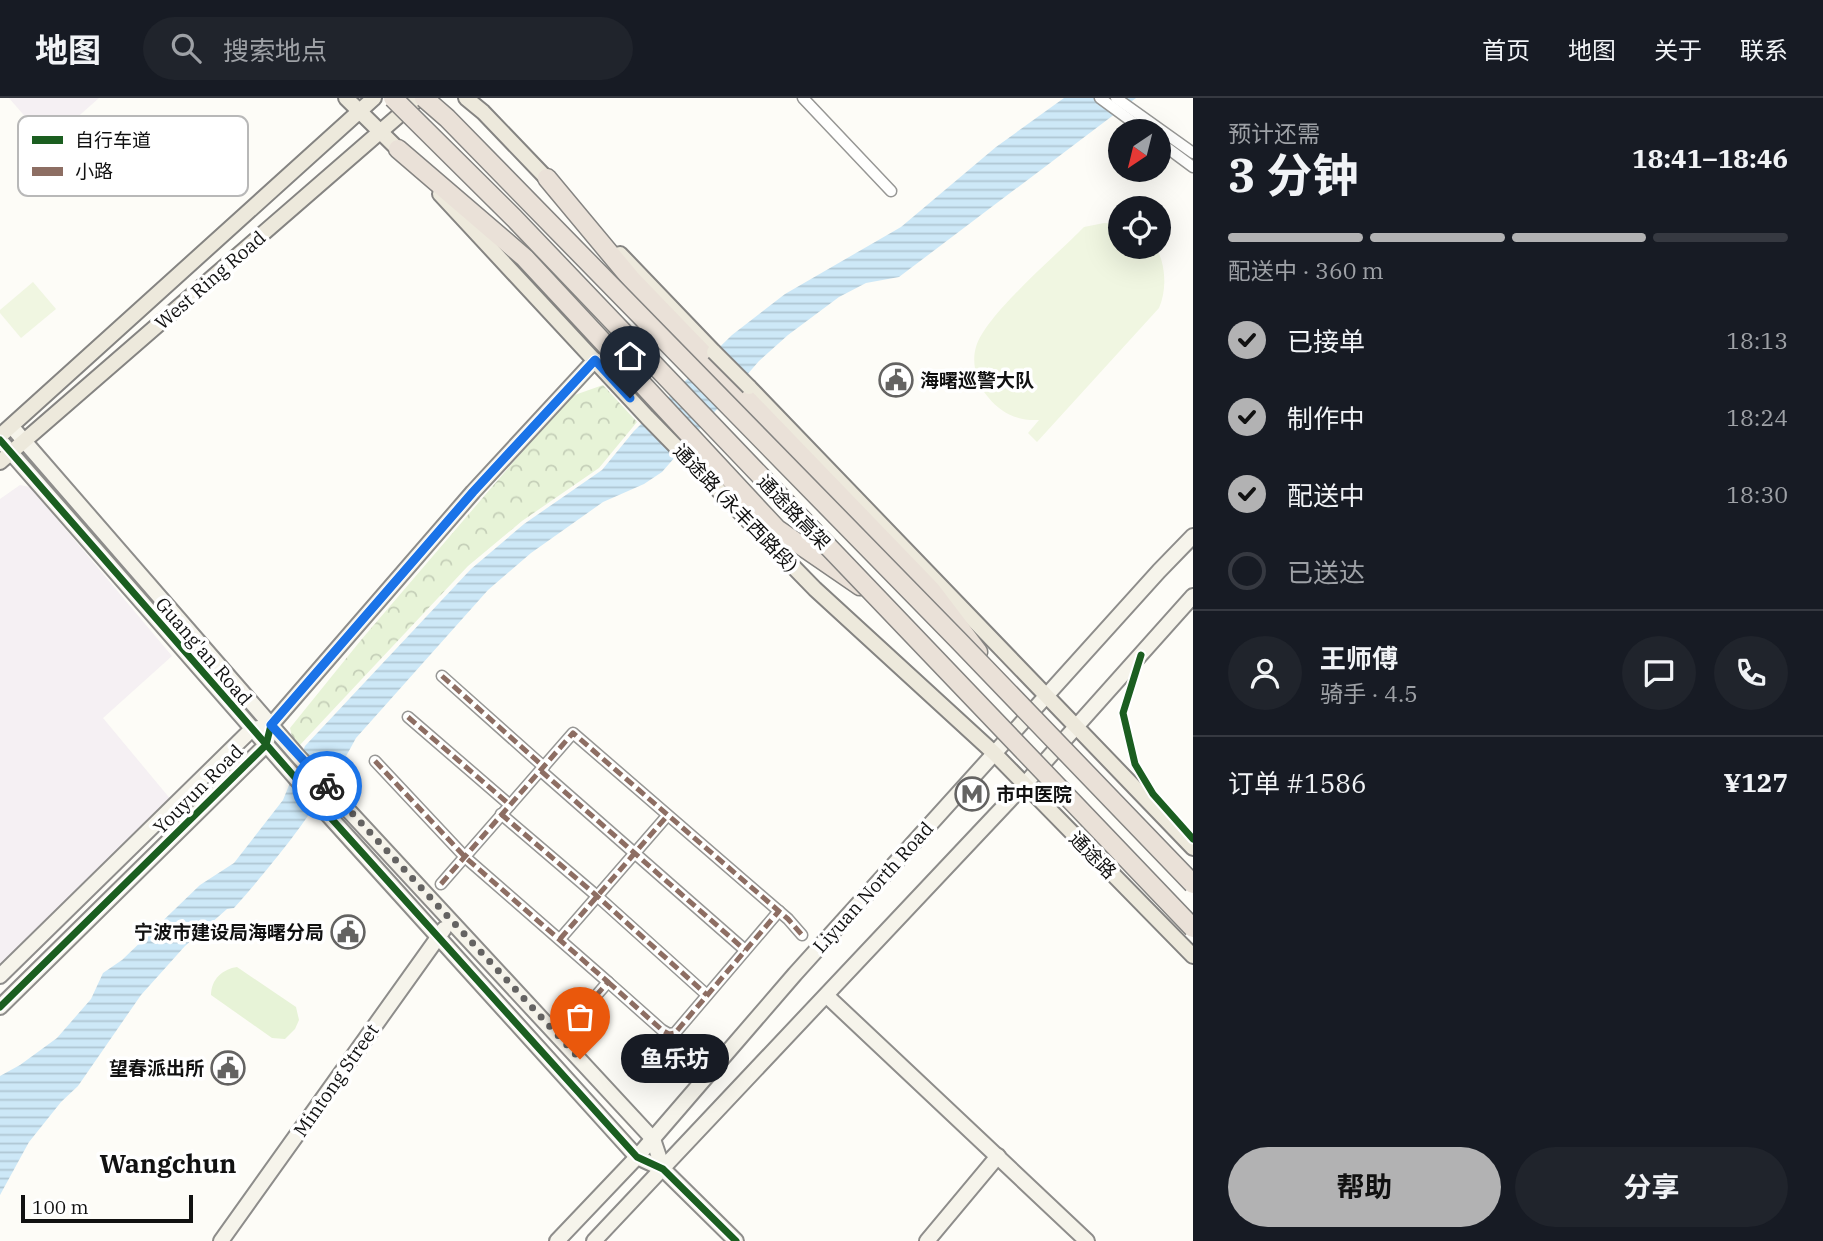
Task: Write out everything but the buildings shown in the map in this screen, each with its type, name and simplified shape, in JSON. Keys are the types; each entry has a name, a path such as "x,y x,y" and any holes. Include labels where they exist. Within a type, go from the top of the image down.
{"highway":[{"name":"通途路高架","path":"393,98 514,218 1193,928"},
{"name":"通途路高架","path":"424,98 447,118 1193,884"},
{"path":"398,149 525,258 777,529 872,594"},
{"path":"547,178 632,280 931,590 1013,697"}],"main road":[{"name":"通途路 (永丰西路段)","path":"346,98 398,149 647,417 815,589 994,753"},
{"path":"0,438 374,98"},
{"name":"West Ring Road","path":"6,458 419,98"},
{"path":"466,98 547,178 1193,848"},
{"name":"通途路","path":"994,753 1193,956"}],"street":[{"path":"803,98 891,191"},
{"path":"1100,98 1128,112 1193,153"},
{"path":"1116,98 1134,119"},
{"path":"1171,151 1193,167"},
{"name":"Youyun Road","path":"0,1007 266,745 271,725 473,492 595,360"},
{"name":"Guang'an Road","path":"12,427 297,755 653,1139 663,1169"},
{"name":"Guang'an Road","path":"0,438 6,458 638,1157 663,1169 736,1241"},
{"name":"Liyuan North Road","path":"557,1241 638,1157 795,974 1193,536"},
{"name":"Liyuan North Road","path":"594,1241 1024,786 1193,596"},
{"path":"442,676 635,854 745,950"},
{"path":"408,718 510,805"},
{"name":"Youyun Road","path":"0,976 252,729 271,725"},
{"path":"441,884 573,733 779,911 802,934"},
{"path":"375,761 466,858 662,1030 670,1034 675,1033 779,911"},
{"path":"502,814 707,995"},
{"path":"560,939 667,816"},
{"name":"Mintong Street","path":"221,1241 438,935 452,920"},
{"path":"574,1021 608,982"},
{"path":"827,996 1087,1241"},
{"path":"927,1241 998,1156"}],"shaded area":[{"path":"9,98 99,98 79,116 25,116"},
{"path":"20,485 30,487 172,656 103,718 172,801 0,969 0,499"}],"green space":[{"path":"1108,223 1108,259 1160,259 1164,286 1162,301 1159,308 1037,442 1028,433 1039,420 1011,415 993,403 984,392 975,366 976,347 993,318 1084,227"},
{"path":"33,282 56,309 21,338 0,310"},
{"path":"603,385 637,422 599,468 522,521 468,566 299,746 293,741 290,728 361,640 569,397"},
{"path":"237,967 296,1007 299,1020 295,1029 285,1039 272,1038 211,995 213,984 219,976"}],"water":[{"path":"1064,98 1136,98 899,277 866,283 839,297 788,335 759,361 662,472 644,484 603,502 531,553 488,590 356,738 315,806 285,848 234,908 227,909 185,946 141,995 78,1086 61,1102 29,1142 0,1195 0,1076 57,1038 91,999 103,973 122,960 200,885 234,863 283,800 305,746 471,569 524,524 602,470 634,431 732,335 785,294 901,227 996,147"}],"marked path":[{"path":"442,676 544,767"},
{"path":"408,717 510,805"},
{"path":"441,884 573,733 788,919 802,935"},
{"path":"375,761 466,858 608,982 574,1021"},
{"path":"541,771 745,950"},
{"path":"501,814 707,995"},
{"path":"560,939 667,816"},
{"path":"608,982 662,1030 669,1034 675,1033 779,911"}],"cycle path":[{"path":"0,1007 266,745 271,725 473,492 595,360"},
{"path":"0,440 320,806 637,1157 663,1169 736,1241"},
{"path":"1141,655 1123,713 1135,764 1153,794 1193,839"}],"way so far":[{"path":"327,786 580,1059"}],"place":[{"name":"海曙巡警大队","path":"896,380"},
{"name":"市中医院","path":"972,794"},
{"name":"宁波市建设局海曙分局","path":"348,932"},
{"name":"鱼乐坊","path":"580,1059"},
{"name":"望春派出所","path":"228,1068"}],"district":[{"name":"Wangchun","path":"168,1164"}],"route":[{"path":"327,786 271,725 473,492 595,360 630,398"}]}
